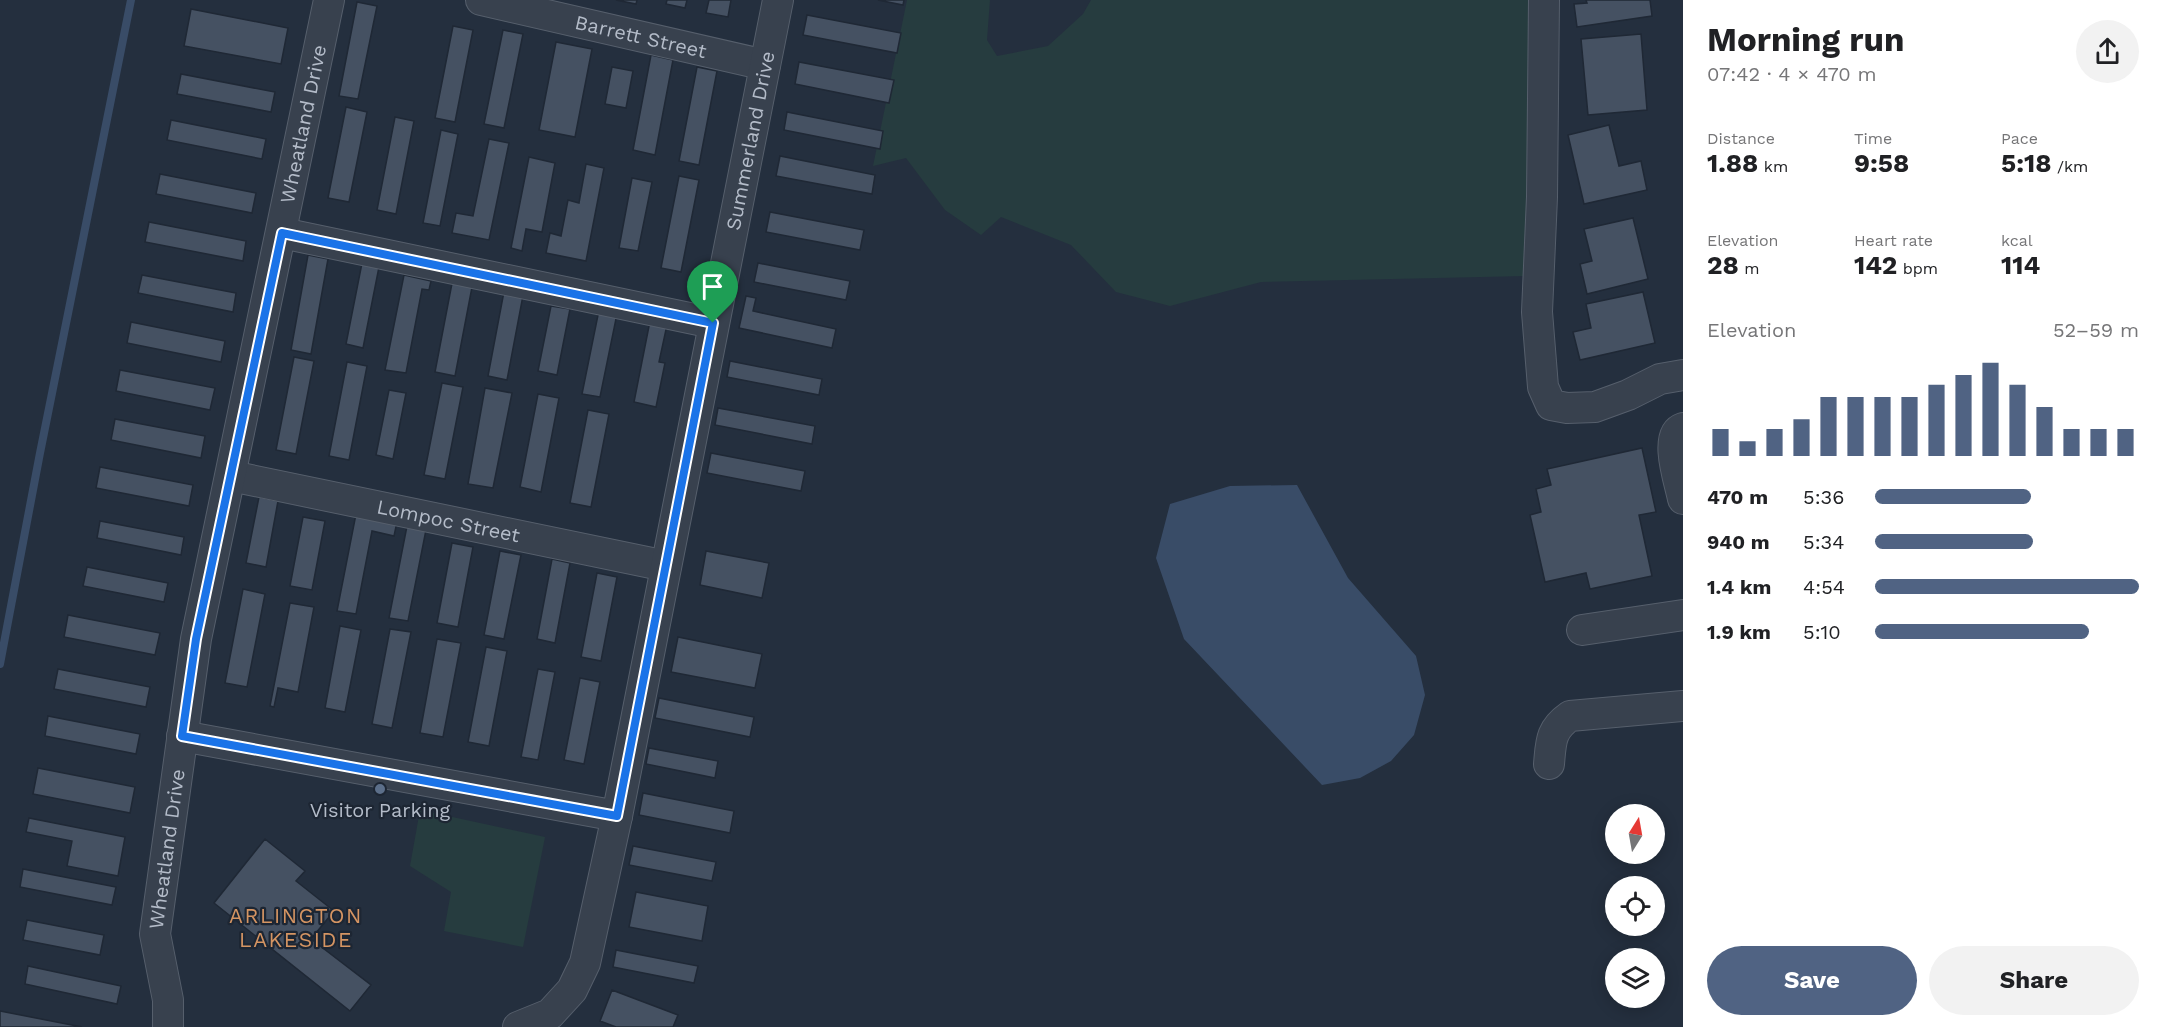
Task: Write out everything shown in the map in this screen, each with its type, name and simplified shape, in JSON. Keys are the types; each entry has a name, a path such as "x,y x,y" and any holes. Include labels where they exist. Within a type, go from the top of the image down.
{"street":[{"name":"Wheatland Drive","path":"169,1026 168,1000 155,934 196,639 329,0"},
{"name":"Barrett Street","path":"481,0 765,65"},
{"name":"Summerland Drive","path":"518,1027 550,1014 572,990 585,963 617,816 778,0"},
{"path":"1544,0 1538,312 1543,387 1551,405 1567,408 1595,407 1628,395 1660,379 1683,375"},
{"path":"282,233 713,323"},
{"path":"1683,428 1678,430 1673,437 1672,447 1683,499"},
{"name":"Lompoc Street","path":"231,477 666,566"},
{"path":"1582,630 1683,615"},
{"path":"1549,764 1551,743 1558,725 1570,716 1683,706"},
{"path":"182,736 617,816"}],"green space":[{"path":"907,0 990,0 987,40 997,56 1048,46 1083,14 1091,0 1529,0 1527,276 1261,282 1170,306 1116,292 1071,245 1001,217 981,235 945,210 906,158 873,166"},
{"path":"420,810 545,837 523,947 444,931 451,892 410,866"}],"water":[{"path":"1297,485 1348,578 1416,656 1425,695 1414,735 1391,761 1360,778 1322,785 1184,639 1156,558 1170,504 1230,486"}],"building":[{"path":"616,0 637,0 636,4"},
{"path":"667,0 687,0 685,8 666,4"},
{"path":"709,0 731,0 728,17 706,13"},
{"path":"878,0 904,0 903,5"},
{"path":"1586,0 1650,0 1652,16 1577,27 1574,4 1587,3"},
{"path":"357,2 377,6 358,99 339,96"},
{"path":"191,9 288,28 281,64 184,46"},
{"path":"807,15 901,33 897,53 803,35"},
{"path":"453,26 473,30 455,122 435,118"},
{"path":"503,30 523,34 504,128 484,124"},
{"path":"1641,34 1647,110 1588,115 1581,39"},
{"path":"556,42 592,49 575,137 539,130"},
{"path":"651,55 673,60 655,155 633,150"},
{"path":"799,62 894,80 889,103 795,84"},
{"path":"612,67 633,71 626,108 605,104"},
{"path":"697,67 717,71 699,165 679,161"},
{"path":"181,74 275,92 271,112 177,94"},
{"path":"346,107 367,112 349,202 328,198"},
{"path":"787,112 883,131 880,149 784,130"},
{"path":"395,117 414,121 396,214 377,210"},
{"path":"171,120 266,139 262,159 167,140"},
{"path":"1609,125 1619,166 1641,161 1647,190 1584,204 1568,135"},
{"path":"441,130 458,134 440,226 423,223"},
{"path":"489,139 509,143 489,240 452,233 456,213 473,216"},
{"path":"780,156 875,175 872,194 776,176"},
{"path":"529,157 555,163 542,232 526,229 522,251 511,248"},
{"path":"586,164 604,168 586,261 546,253 550,233 561,236 568,200 579,203"},
{"path":"160,174 256,193 252,213 156,194"},
{"path":"679,176 699,180 681,272 661,268"},
{"path":"632,178 652,182 638,251 619,248"},
{"path":"770,212 864,230 860,250 766,232"},
{"path":"1633,218 1648,279 1587,294 1580,264 1592,261 1584,229"},
{"path":"149,222 246,241 243,261 145,242"},
{"path":"308,255 328,259 311,354 291,350"},
{"path":"362,263 379,267 363,348 346,344"},
{"path":"758,263 850,281 846,300 754,282"},
{"path":"142,275 236,293 233,312 138,293"},
{"path":"404,275 431,281 429,290 422,289 406,373 385,370"},
{"path":"453,278 473,282 455,376 435,372"},
{"path":"506,281 525,285 507,380 488,376"},
{"path":"1643,292 1655,343 1580,360 1573,332 1591,328 1586,304"},
{"path":"746,296 756,298 753,311 836,329 832,348 739,328"},
{"path":"551,306 570,309 557,375 538,371"},
{"path":"599,310 617,314 600,397 582,394"},
{"path":"650,321 667,325 659,362 665,363 656,407 634,402"},
{"path":"131,322 225,341 221,362 127,343"},
{"path":"294,357 314,361 296,454 276,450"},
{"path":"730,361 822,379 819,395 727,377"},
{"path":"347,362 367,366 349,460 329,456"},
{"path":"120,370 215,388 210,410 116,391"},
{"path":"442,383 463,387 445,479 424,475"},
{"path":"485,388 512,393 493,488 468,484"},
{"path":"389,390 406,393 393,459 376,455"},
{"path":"538,394 559,398 541,492 520,487"},
{"path":"718,408 815,426 812,444 715,425"},
{"path":"588,410 609,414 591,507 570,503"},
{"path":"115,419 205,436 201,458 111,440"},
{"path":"1642,448 1656,512 1639,515 1652,576 1590,589 1586,573 1545,582 1530,515 1541,512 1536,489 1551,485 1547,469"},
{"path":"711,453 805,471 801,491 707,473"},
{"path":"100,467 193,485 189,506 96,488"},
{"path":"259,497 278,501 266,567 246,563"},
{"path":"356,514 397,522 394,536 372,531 356,614 337,611"},
{"path":"303,517 325,521 312,590 290,586"},
{"path":"100,521 184,537 181,555 97,538"},
{"path":"407,526 426,530 408,621 389,618"},
{"path":"452,543 473,547 458,627 437,623"},
{"path":"500,551 521,555 504,639 484,635"},
{"path":"706,551 769,563 762,598 700,585"},
{"path":"552,559 570,563 555,643 537,639"},
{"path":"87,567 168,583 164,602 83,586"},
{"path":"597,573 617,577 601,661 581,657"},
{"path":"243,589 265,594 247,687 225,683"},
{"path":"290,603 314,607 298,692 278,688 274,707 270,706"},
{"path":"68,615 160,633 155,655 64,637"},
{"path":"340,626 361,630 345,712 325,708"},
{"path":"390,629 411,632 392,728 372,724"},
{"path":"678,637 762,654 755,688 671,672"},
{"path":"437,639 461,643 443,737 420,733"},
{"path":"486,647 507,651 489,746 468,742"},
{"path":"58,669 150,687 146,707 54,689"},
{"path":"538,669 555,672 538,760 521,757"},
{"path":"580,678 600,682 584,764 564,760"},
{"path":"659,698 754,717 750,737 655,718"},
{"path":"48,716 140,734 136,754 45,736"},
{"path":"649,748 718,761 715,778 646,764"},
{"path":"38,768 135,787 130,813 33,794"},
{"path":"643,793 734,811 730,833 639,815"},
{"path":"29,818 125,837 118,876 67,866 72,841 26,832"},
{"path":"265,839 305,871 296,881 334,911 311,939 371,985 350,1011 214,903"},
{"path":"633,846 716,862 712,881 629,865"},
{"path":"23,869 116,887 112,905 20,887"},
{"path":"636,892 708,906 702,941 629,927"},
{"path":"27,920 104,935 100,955 23,940"},
{"path":"616,950 698,966 694,983 613,967"},
{"path":"28,966 121,986 117,1004 25,984"},
{"path":"612,990 678,1015 673,1027 616,1027 600,1021"},
{"path":"0,1011 82,1027 0,1027"}],"waterway":[{"path":"0,664 131,0"}],"place":[{"name":"Visitor Parking","path":"380,789"}],"district":[{"name":"ARLINGTON LAKESIDE","path":"296,928"}],"route":[{"path":"282,233 713,323 617,816 182,736 196,639 282,233"}]}
